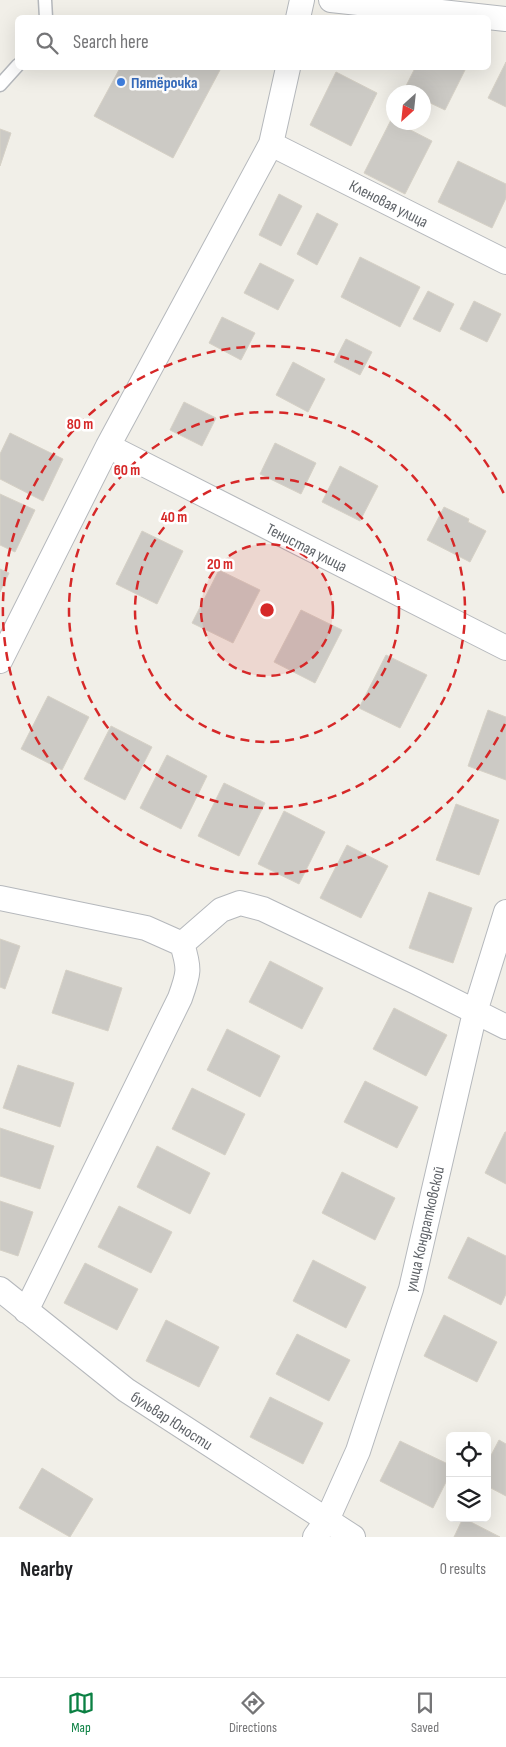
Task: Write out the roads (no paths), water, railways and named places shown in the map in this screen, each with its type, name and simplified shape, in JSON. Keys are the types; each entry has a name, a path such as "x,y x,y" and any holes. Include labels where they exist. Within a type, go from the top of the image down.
{"street":[{"path":"299,15 302,0"},
{"path":"331,0 398,4 477,15"},
{"path":"491,17 506,19"},
{"path":"0,661 108,446 271,144 288,70"},
{"name":"Кленовая улица","path":"271,144 506,262"},
{"name":"Тенистая улица","path":"108,446 506,648"},
{"path":"0,898 146,928 182,944 189,965 187,979 180,998 26,1311"},
{"path":"182,944 221,910 240,903 263,909 506,1027"},
{"name":"улица Кондратковской","path":"320,1528 358,1451 411,1289 475,1012 506,912"},
{"name":"бульвар Юности","path":"0,1289 126,1390 320,1528 353,1537"}],"lane":[{"path":"45,0 46,15"},
{"path":"0,85 15,68"}],"place":[{"name":"Пятёрочка","path":"121,82"}]}
